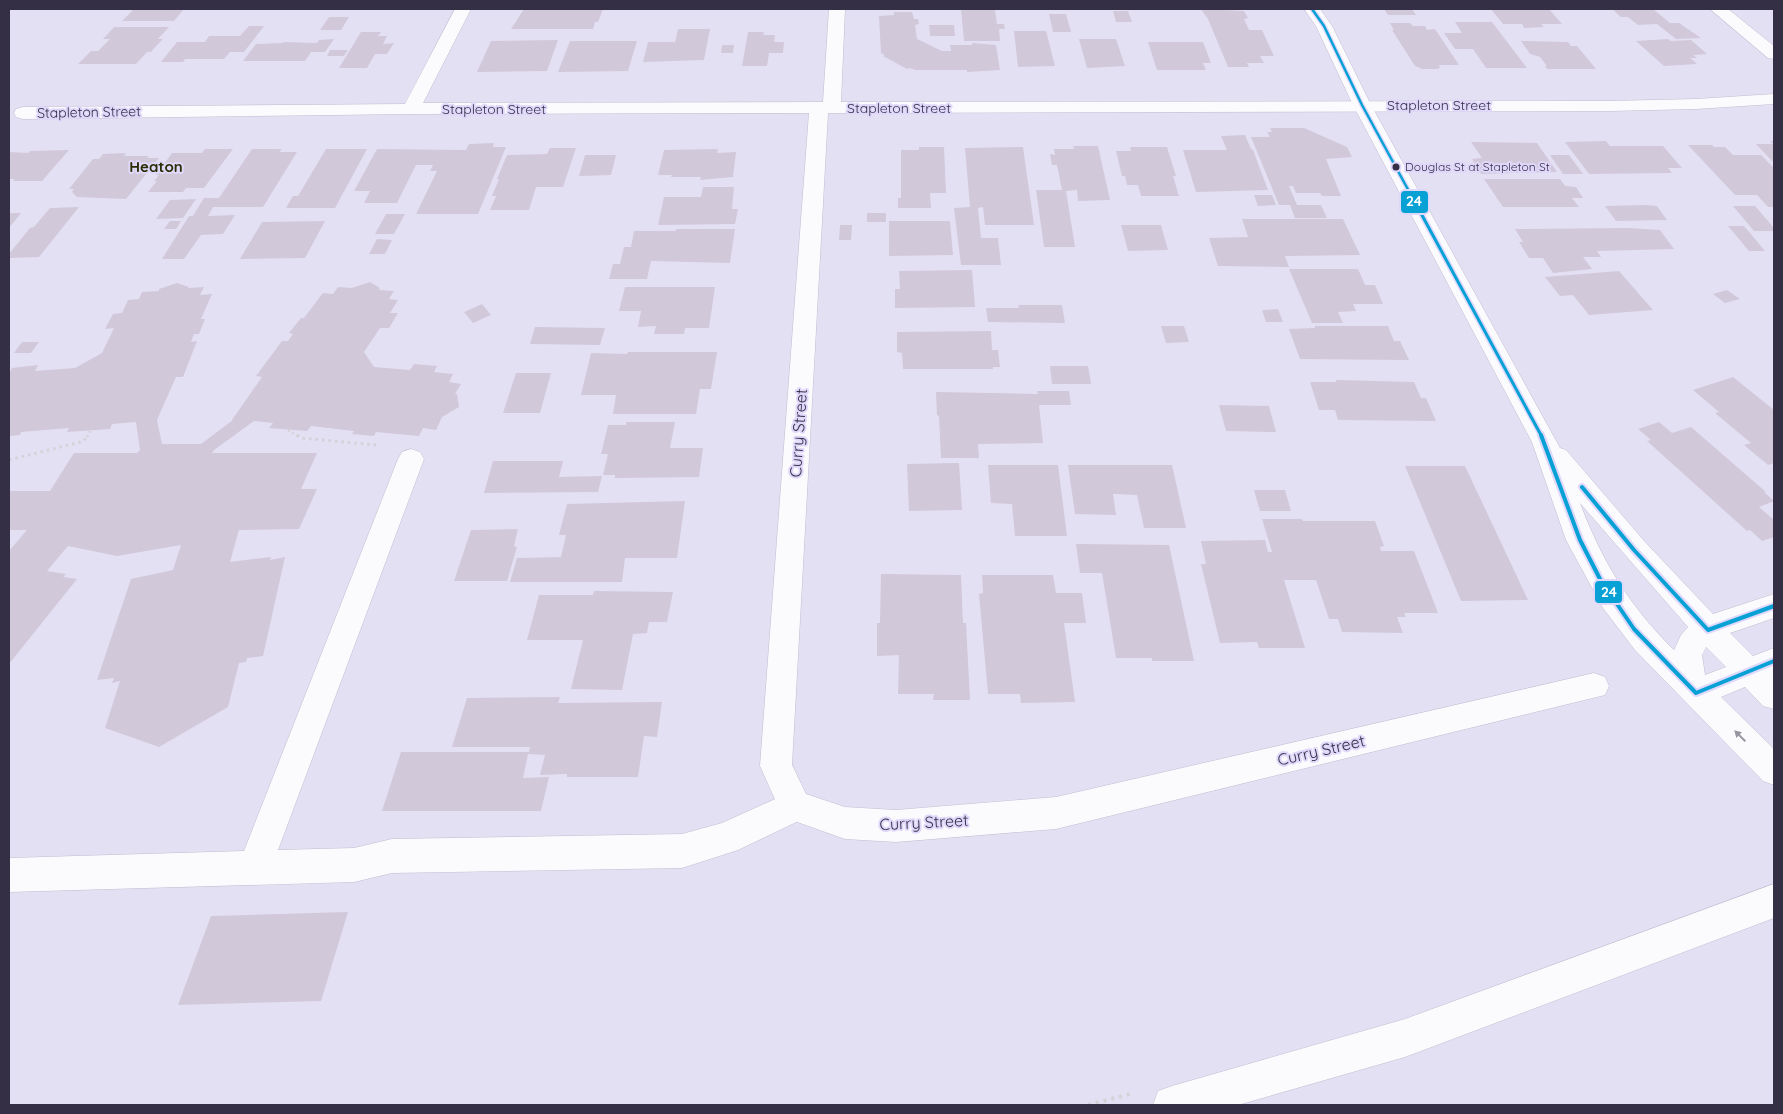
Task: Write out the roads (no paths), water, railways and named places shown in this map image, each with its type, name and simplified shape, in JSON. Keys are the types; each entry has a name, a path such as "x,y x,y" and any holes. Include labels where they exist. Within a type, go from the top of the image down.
{"street":[{"path":"411,109 463,9"},
{"name":"Curry Street","path":"837,9 826,108 776,766 795,806 846,823 896,826 1056,813 1594,686"},
{"path":"1312,9 1324,26 1362,105 1545,442 1580,540 1613,600 1645,642 1774,770"},
{"path":"1718,9 1774,54"},
{"name":"Stapleton Street","path":"23,112 1654,105 1774,99"},
{"path":"1545,442 1634,550 1708,630 1761,666 1774,696"},
{"path":"254,869 411,459"},
{"path":"1696,693 1691,678 1688,654 1690,644 1708,630 1774,606"},
{"path":"1696,693 1761,666"},
{"path":"9,875 354,865 392,856 682,851 726,838 795,806"},
{"path":"1172,1105 1405,1038 1774,901"}],"place":[{"name":"Douglas St at Stapleton St","path":"1396,167"}],"district":[{"name":"Heaton","path":"156,167"}]}
